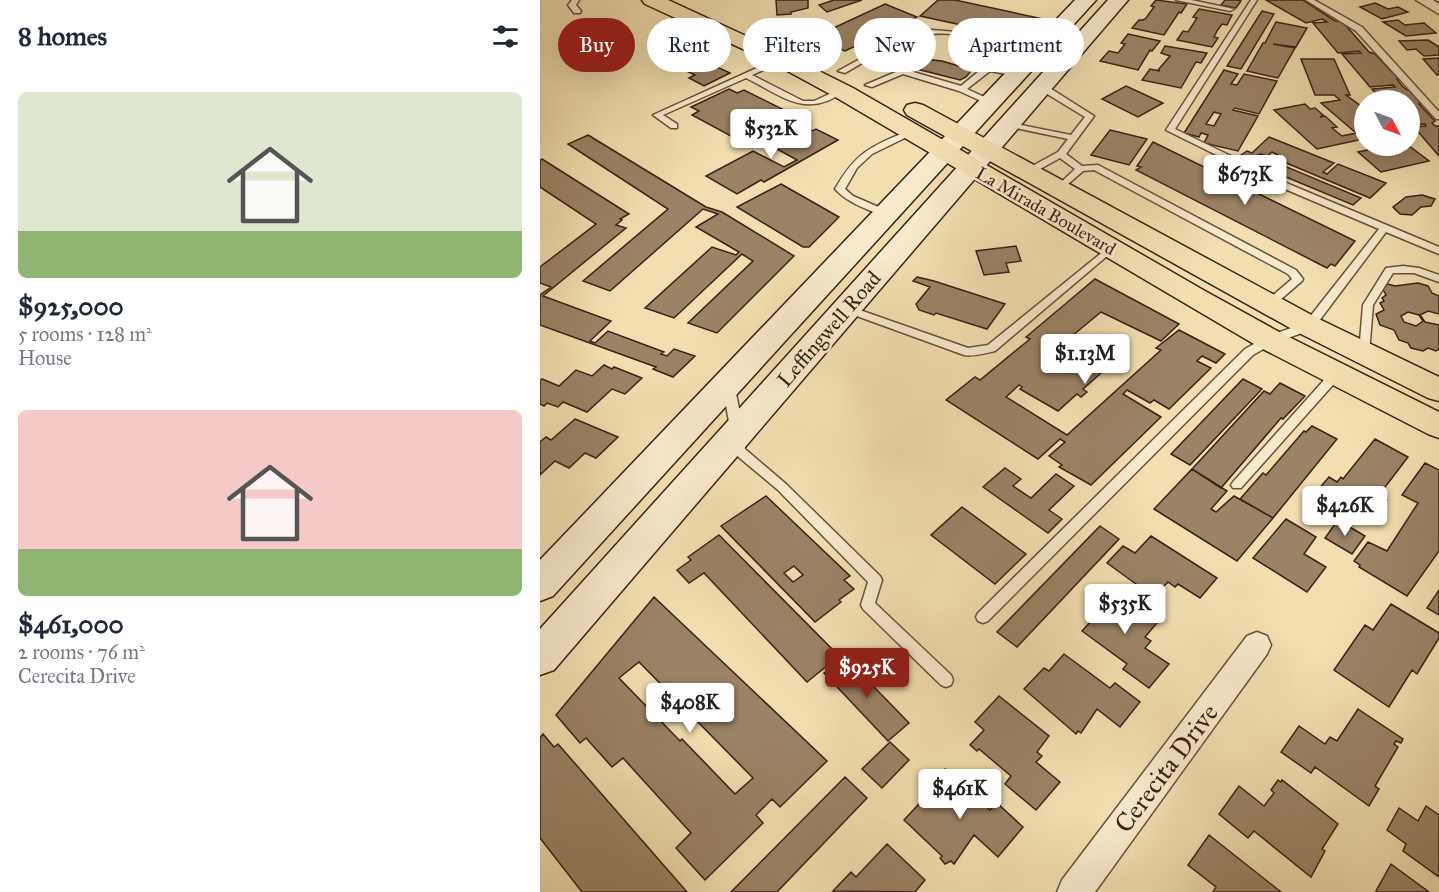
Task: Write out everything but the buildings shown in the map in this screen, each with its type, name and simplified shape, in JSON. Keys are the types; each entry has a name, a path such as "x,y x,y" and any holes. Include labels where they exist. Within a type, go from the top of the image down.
{"main road":[{"name":"La Mirada Boulevard","path":"652,0 743,42"},
{"name":"La Mirada Boulevard","path":"693,0 841,81 911,133 952,144"},
{"name":"Leffingwell Road","path":"1069,18 1086,0"},
{"name":"Leffingwell Road","path":"540,657 1118,0"},
{"name":"La Mirada Boulevard","path":"816,72 841,81 869,85 952,144 979,159 1110,249 1270,340 1439,426"},
{"name":"Leffingwell Road","path":"540,585 1017,74"},
{"name":"La Mirada Boulevard","path":"979,159 1028,172 1309,326 1439,390"}],"street":[{"path":"1423,0 1439,10"},
{"name":"Cerecita Drive","path":"1074,892 1257,645"}],"lane":[{"path":"576,0 572,5 577,11"},
{"path":"1179,0 1230,9"},
{"path":"1254,0 1170,130 1288,187 1439,251"},
{"path":"1309,0 1359,29 1439,117"},
{"path":"746,75 802,103 815,103 841,81 906,39 931,32 948,33"},
{"path":"962,89 988,68 1017,74"},
{"path":"869,85 903,71 962,89 990,103"},
{"path":"674,126 657,115 753,72"},
{"path":"1028,172 1061,154 1089,116 1042,87"},
{"path":"1010,124 1073,138"},
{"path":"887,214 850,198 840,189 848,173 864,153 911,133"},
{"path":"1061,154 1080,169"},
{"path":"1059,189 1080,169 1095,167 1292,272 1298,279 1269,304"},
{"path":"983,617 1249,352 1270,340 1309,326 1384,229"},
{"path":"847,309 968,352 991,348 1110,249"},
{"path":"1364,353 1368,305 1390,270 1401,268 1415,270 1439,279"},
{"path":"1237,485 1336,374"},
{"path":"728,383 738,432 739,451 782,487 875,580 868,605 946,680"}]}
